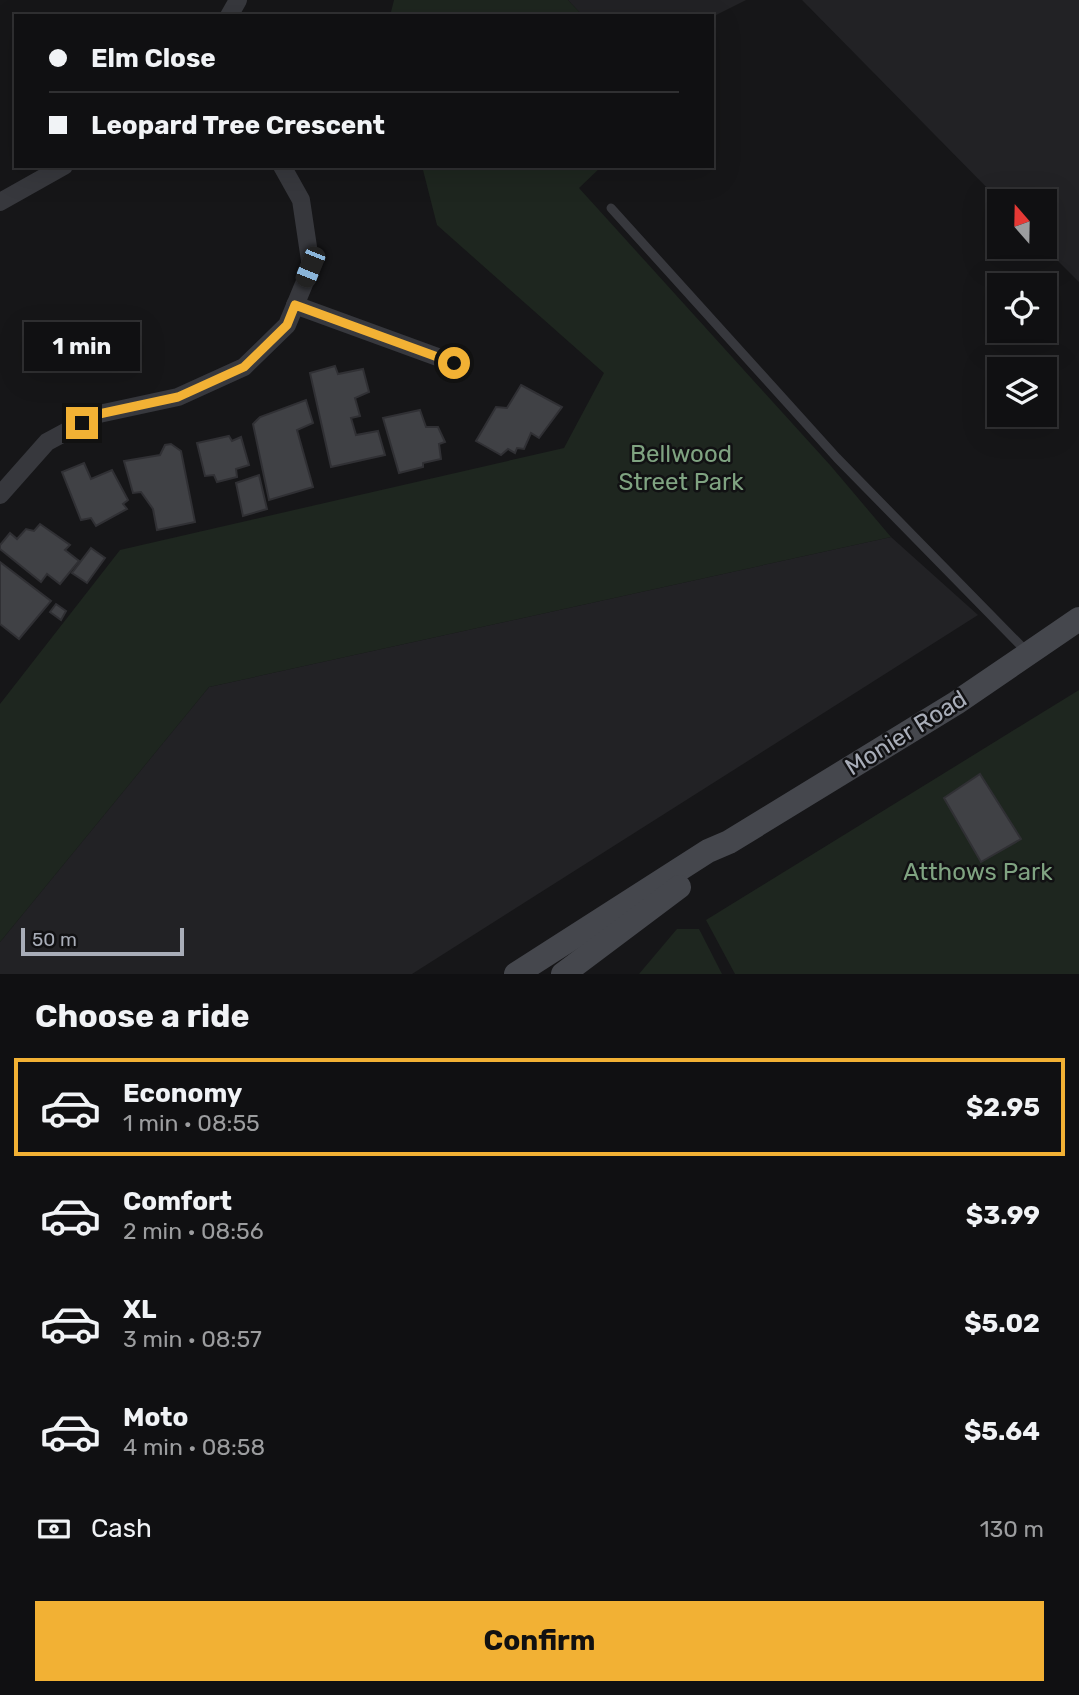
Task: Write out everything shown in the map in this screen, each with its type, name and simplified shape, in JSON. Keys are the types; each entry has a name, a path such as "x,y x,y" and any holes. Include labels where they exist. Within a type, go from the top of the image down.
{"main road":[{"name":"Monier Road","path":"516,974 708,851 729,842 956,703 1079,619"},
{"name":"Monier Road","path":"563,974 628,923 713,863 729,842"}],"street":[{"path":"0,202 60,168"},
{"path":"0,495 47,442 99,414 178,397 244,367 287,325 310,267 301,200 283,168"},
{"path":"295,305 454,363"}],"lane":[{"path":"611,208 837,458 1029,654"}],"shaded area":[{"path":"568,0 746,0 714,16 581,14"},
{"path":"802,0 1079,0 1079,282 1056,259 1057,189 988,189"},
{"path":"891,537 978,615 412,974 0,974 0,942 209,687"}],"green space":[{"path":"394,0 568,0 581,14 390,14"},
{"name":"Bellwood Street Park","path":"423,168 600,168 579,188 830,465 891,537 209,687 0,942 0,704 120,550 564,448 604,373 437,225"},
{"name":"Atthows Park","path":"1079,690 1079,974 735,974 706,920"},
{"path":"677,929 699,929 722,974 639,974"}],"building":[{"path":"335,366 338,374 363,369 369,392 355,398 360,416 351,418 356,435 378,431 385,455 331,467 310,373"},
{"path":"521,385 562,407 539,438 531,433 524,449 517,448 515,453 508,449 501,455 476,441 496,407 507,408"},
{"path":"306,400 313,423 297,430 313,487 269,500 253,424 260,417"},
{"path":"420,410 426,427 438,427 445,442 439,444 441,459 399,473 383,418"},
{"path":"229,436 232,441 241,437 249,465 236,469 237,477 217,482 214,475 205,476 197,443"},
{"path":"171,444 181,451 195,522 157,530 153,509 141,492 133,493 124,461 160,455 165,445"},
{"path":"84,463 91,479 112,470 128,500 123,504 127,509 96,526 91,518 81,520 62,472"},
{"path":"259,475 267,509 243,516 236,483"},
{"path":"40,524 70,545 65,550 79,561 60,584 47,574 41,582 0,549 0,545 10,533 17,539 26,529 34,531"},
{"path":"91,548 105,558 87,583 72,573"},
{"path":"0,562 51,601 19,639 0,624"},
{"path":"56,604 66,611 61,620 50,612"},
{"path":"980,774 1021,839 981,862 944,798"}],"route":[{"path":"82,423 99,414 178,397 244,367 287,325 295,305 454,363"}]}
